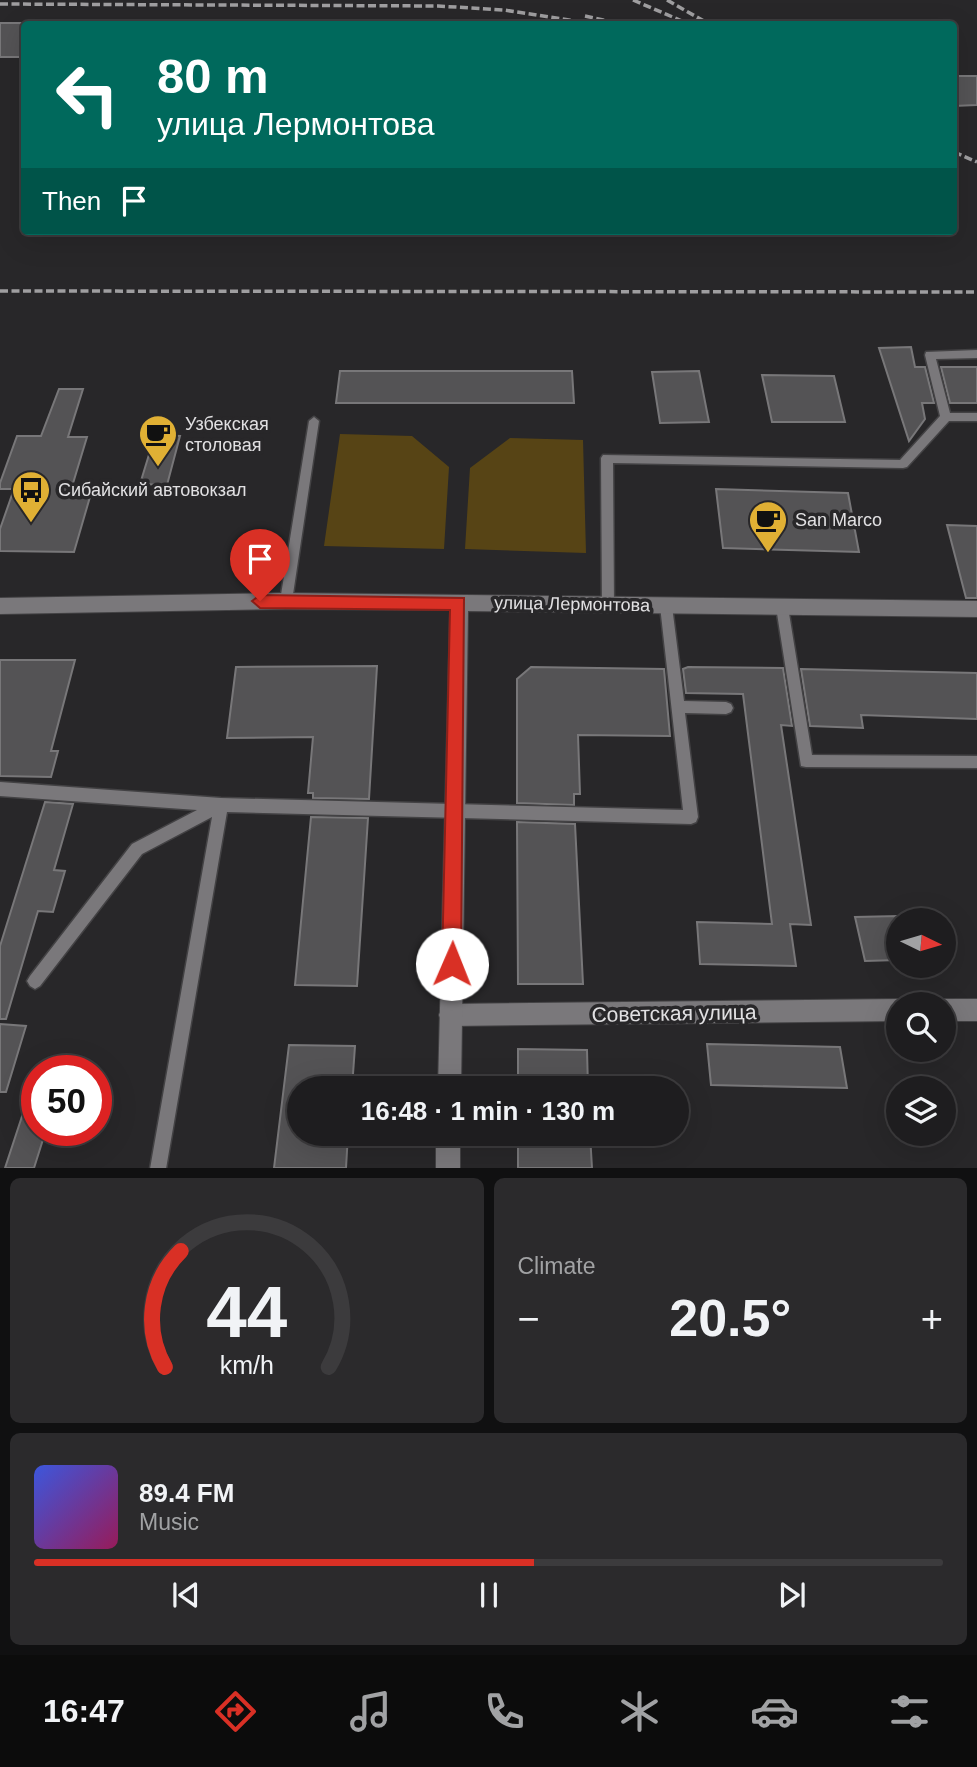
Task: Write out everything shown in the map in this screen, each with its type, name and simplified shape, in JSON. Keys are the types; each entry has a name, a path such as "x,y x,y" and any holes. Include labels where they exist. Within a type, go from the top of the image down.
{"main road":[{"name":"улица Лермонтова","path":"0,606 286,601 977,609"},
{"path":"449,1076 459,603"},
{"name":"Советская улица","path":"450,1015 886,1010"},
{"path":"956,1010 977,1010"},
{"path":"448,1146 448,1168"}],"lane":[{"path":"946,417 930,355 977,354"},
{"path":"608,605 607,458 904,464 946,417 977,417"},
{"path":"286,601 314,421"},
{"path":"0,789 220,806 691,817 666,606"},
{"path":"782,607 806,761 977,762"},
{"path":"678,707 726,708"},
{"path":"35,981 137,849 220,806"},
{"path":"158,1168 220,806"}],"shaded area":[{"path":"340,434 412,436 449,467 444,549 324,546"},
{"path":"510,438 583,440 586,553 465,549 470,468"}],"building":[{"path":"0,23 21,23 21,57 0,57"},
{"path":"957,76 977,76 977,105 957,106"},
{"path":"911,347 915,367 925,367 934,403 922,403 925,419 909,441 879,348"},
{"path":"941,367 977,367 977,403 950,403"},
{"path":"340,371 572,371 574,403 336,403"},
{"path":"699,371 709,422 660,423 652,372"},
{"path":"762,375 834,376 845,422 772,422"},
{"path":"59,389 83,389 68,437 87,437 71,490 92,490 74,552 0,551 0,529 14,489 0,489 0,483 17,436 41,436"},
{"path":"155,435 180,436 167,485 140,484"},
{"path":"716,489 848,493 859,552 723,548"},
{"path":"947,525 977,526 977,598 966,598"},
{"path":"0,660 75,660 51,751 58,751 51,777 0,776"},
{"path":"377,666 369,799 313,798 313,793 308,793 313,737 227,738 236,667"},
{"path":"531,667 664,669 670,736 578,735 580,794 574,794 574,805 517,803 517,679"},
{"path":"783,668 792,726 781,725 811,925 790,924 796,966 700,964 697,922 772,924 743,694 686,693 683,669"},
{"path":"801,669 977,673 977,719 861,715 863,728 810,726"},
{"path":"45,802 73,804 54,870 65,871 53,912 38,911 6,1019 0,1019 0,946"},
{"path":"311,817 368,818 357,986 295,985"},
{"path":"517,822 575,824 583,984 518,984"},
{"path":"886,916 886,960 865,961 855,917"},
{"path":"0,1024 26,1026 6,1092 0,1092"},
{"path":"707,1044 840,1047 847,1088 711,1085"},
{"path":"289,1045 355,1046 353,1076 287,1076 287,1146 347,1146 346,1168 274,1168"},
{"path":"518,1049 587,1050 588,1076 518,1076"},
{"path":"21,1119 21,1146 41,1146 34,1168 5,1168"},
{"path":"518,1146 591,1146 592,1168 518,1168"}],"railway":[{"path":"633,0 682,21"},
{"path":"667,0 704,21"},
{"path":"0,4 438,6 504,10 576,21"},
{"path":"585,16 608,21"},
{"path":"957,153 977,162"},
{"path":"0,291 977,292"}],"place":[{"name":"Узбекская столовая","path":"158,468"},
{"name":"Сибайский автовокзал","path":"31,524"},
{"name":"San Marco","path":"768,554"}],"route":[{"path":"260,601 459,603 452,964"}]}
